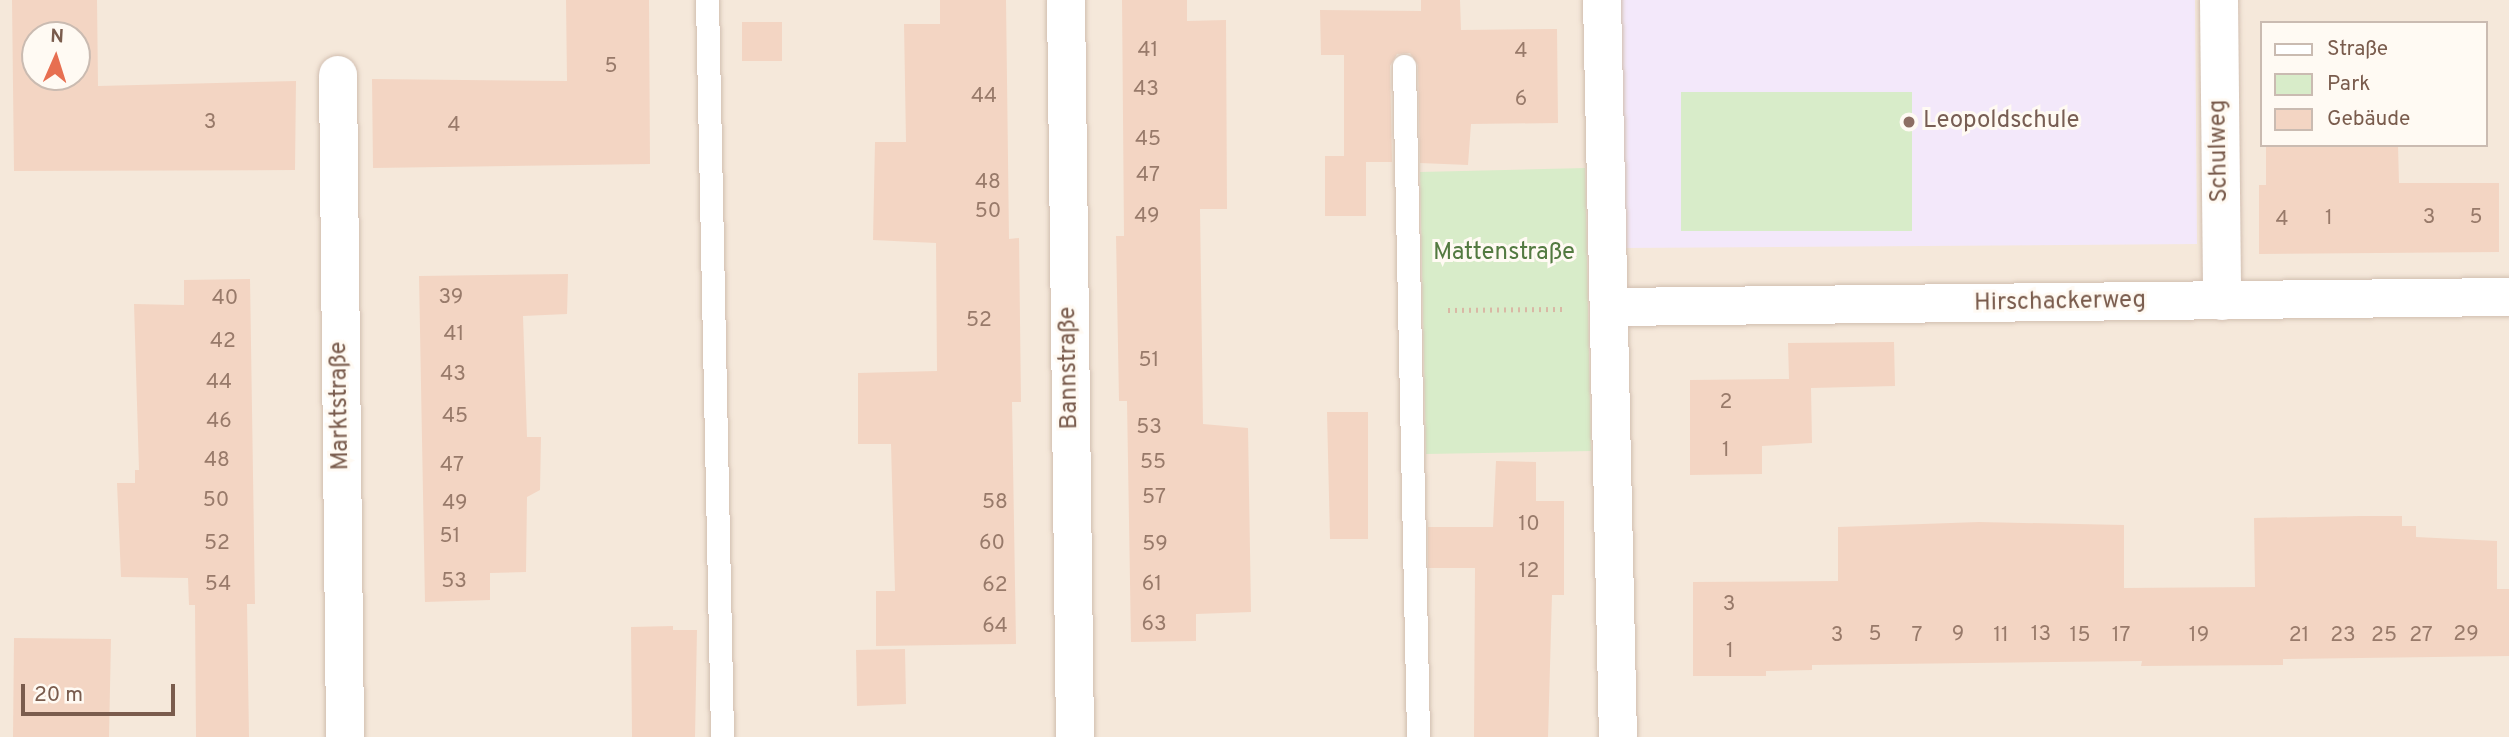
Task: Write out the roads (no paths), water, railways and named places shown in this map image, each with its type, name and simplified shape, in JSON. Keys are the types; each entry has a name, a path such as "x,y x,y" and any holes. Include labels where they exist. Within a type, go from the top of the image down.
{"street":[{"name":"Bannstraße","path":"1066,0 1075,737"},
{"path":"1602,0 1612,307 1618,737"},
{"name":"Schulweg","path":"2218,0 2222,301"},
{"name":"Marktstraße","path":"338,75 345,737"},
{"name":"Hirschackerweg","path":"1612,307 2509,297"}],"lane":[{"path":"707,0 722,737"},
{"path":"1404,66 1418,737"}],"place":[{"name":"Leopoldschule","path":"1909,122"}],"park label":[{"name":"Mattenstraße","path":"1504,254"}]}
